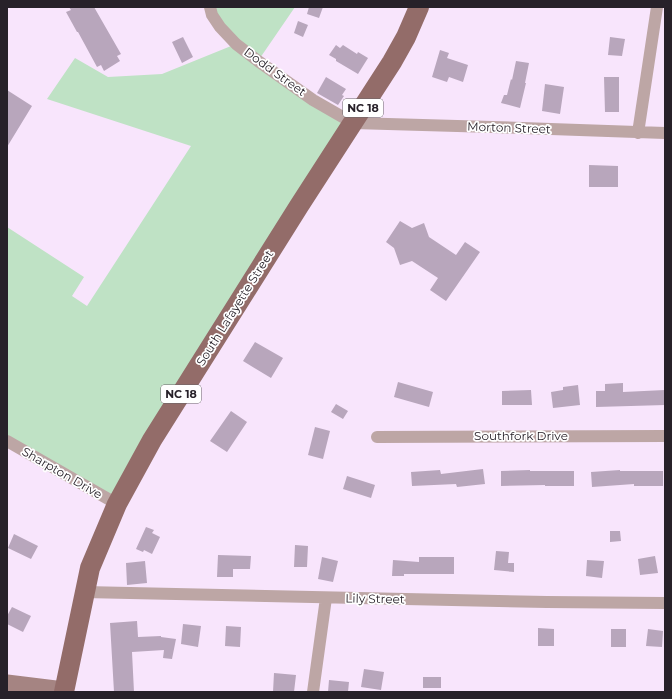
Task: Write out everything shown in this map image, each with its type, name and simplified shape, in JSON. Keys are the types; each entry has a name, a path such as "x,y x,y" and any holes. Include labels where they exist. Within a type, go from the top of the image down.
{"main road":[{"name":"South Lafayette Street","path":"64,691 90,568 117,504 152,440 392,62 406,37 419,7"}],"street":[{"name":"Dodd Street","path":"210,7 212,15 220,27 236,44 314,100 353,123"},
{"path":"638,133 657,7"},
{"name":"Morton Street","path":"353,123 492,126 665,133"},
{"name":"Southfork Drive","path":"377,437 665,436"},
{"name":"Sharpton Drive","path":"7,441 117,504"},
{"name":"Lily Street","path":"84,592 326,598 665,603"},
{"path":"313,692 326,598"},
{"path":"7,683 64,691"}],"green space":[{"path":"210,7 295,7 258,61 353,123 117,504 7,441 7,227 84,277 72,296 87,306 191,146 47,99 75,58 108,77 162,74 236,44"}],"building":[{"path":"69,7 94,7 121,54 117,56 120,61 104,71 101,65 97,67 66,12 71,10"},
{"path":"309,7 323,7 319,18 307,14"},
{"path":"298,21 308,25 303,37 294,33"},
{"path":"183,37 193,57 182,63 172,42"},
{"path":"610,37 625,39 622,56 608,55"},
{"path":"336,45 340,48 343,45 357,54 358,52 368,58 358,74 329,55"},
{"path":"440,50 449,53 447,58 468,65 463,82 449,77 447,82 432,77"},
{"path":"516,61 529,63 520,108 501,103 504,95 507,95"},
{"path":"326,77 346,89 342,95 344,96 338,105 317,93"},
{"path":"604,77 619,77 619,112 605,112"},
{"path":"545,84 564,87 560,114 542,111"},
{"path":"7,90 32,106 7,147"},
{"path":"589,165 618,166 618,187 589,187"},
{"path":"400,221 412,228 424,223 429,237 456,255 465,242 480,252 446,301 430,290 438,278 412,261 400,265 394,248 386,242"},
{"path":"255,342 283,358 271,378 243,361"},
{"path":"398,382 433,392 429,407 394,397"},
{"path":"623,383 623,392 665,390 665,405 596,407 596,391 605,391 605,384"},
{"path":"578,385 580,405 553,408 551,392 563,390 563,387"},
{"path":"531,390 532,405 502,405 502,391"},
{"path":"336,404 348,411 343,419 331,412"},
{"path":"231,411 247,422 227,452 210,441"},
{"path":"315,427 330,431 323,459 308,455"},
{"path":"483,469 485,484 457,487 456,484 412,486 411,472 440,470 441,474"},
{"path":"620,470 663,471 663,486 634,486 634,484 592,487 591,472"},
{"path":"501,471 574,471 574,486 501,486"},
{"path":"347,476 375,485 371,498 343,489"},
{"path":"146,527 154,530 152,533 160,537 152,554 144,550 143,552 136,549"},
{"path":"610,531 620,531 621,541 610,542"},
{"path":"14,534 38,546 31,559 8,548"},
{"path":"295,545 308,546 307,567 294,567"},
{"path":"496,551 509,552 508,563 514,563 514,572 494,570"},
{"path":"218,555 251,556 250,569 233,569 233,577 217,577"},
{"path":"655,556 658,573 640,575 638,559"},
{"path":"322,557 338,561 333,582 318,579"},
{"path":"419,557 454,557 454,574 404,574 404,576 392,576 393,560 419,562"},
{"path":"587,560 604,561 602,578 586,576"},
{"path":"145,561 147,583 127,585 126,563"},
{"path":"12,607 31,616 23,632 7,624 7,616"},
{"path":"137,621 138,637 161,636 176,639 172,659 163,658 164,650 132,652 134,692 114,692 110,623"},
{"path":"183,624 201,626 198,647 181,644"},
{"path":"226,626 241,627 240,647 225,646"},
{"path":"538,628 554,629 554,646 538,646"},
{"path":"611,629 626,629 626,647 611,647"},
{"path":"648,629 663,631 662,647 646,646"},
{"path":"364,669 384,672 381,690 361,687"},
{"path":"274,673 296,675 294,692 273,692"},
{"path":"423,677 441,677 441,688 423,688"},
{"path":"329,680 349,682 348,692 328,692"}]}
